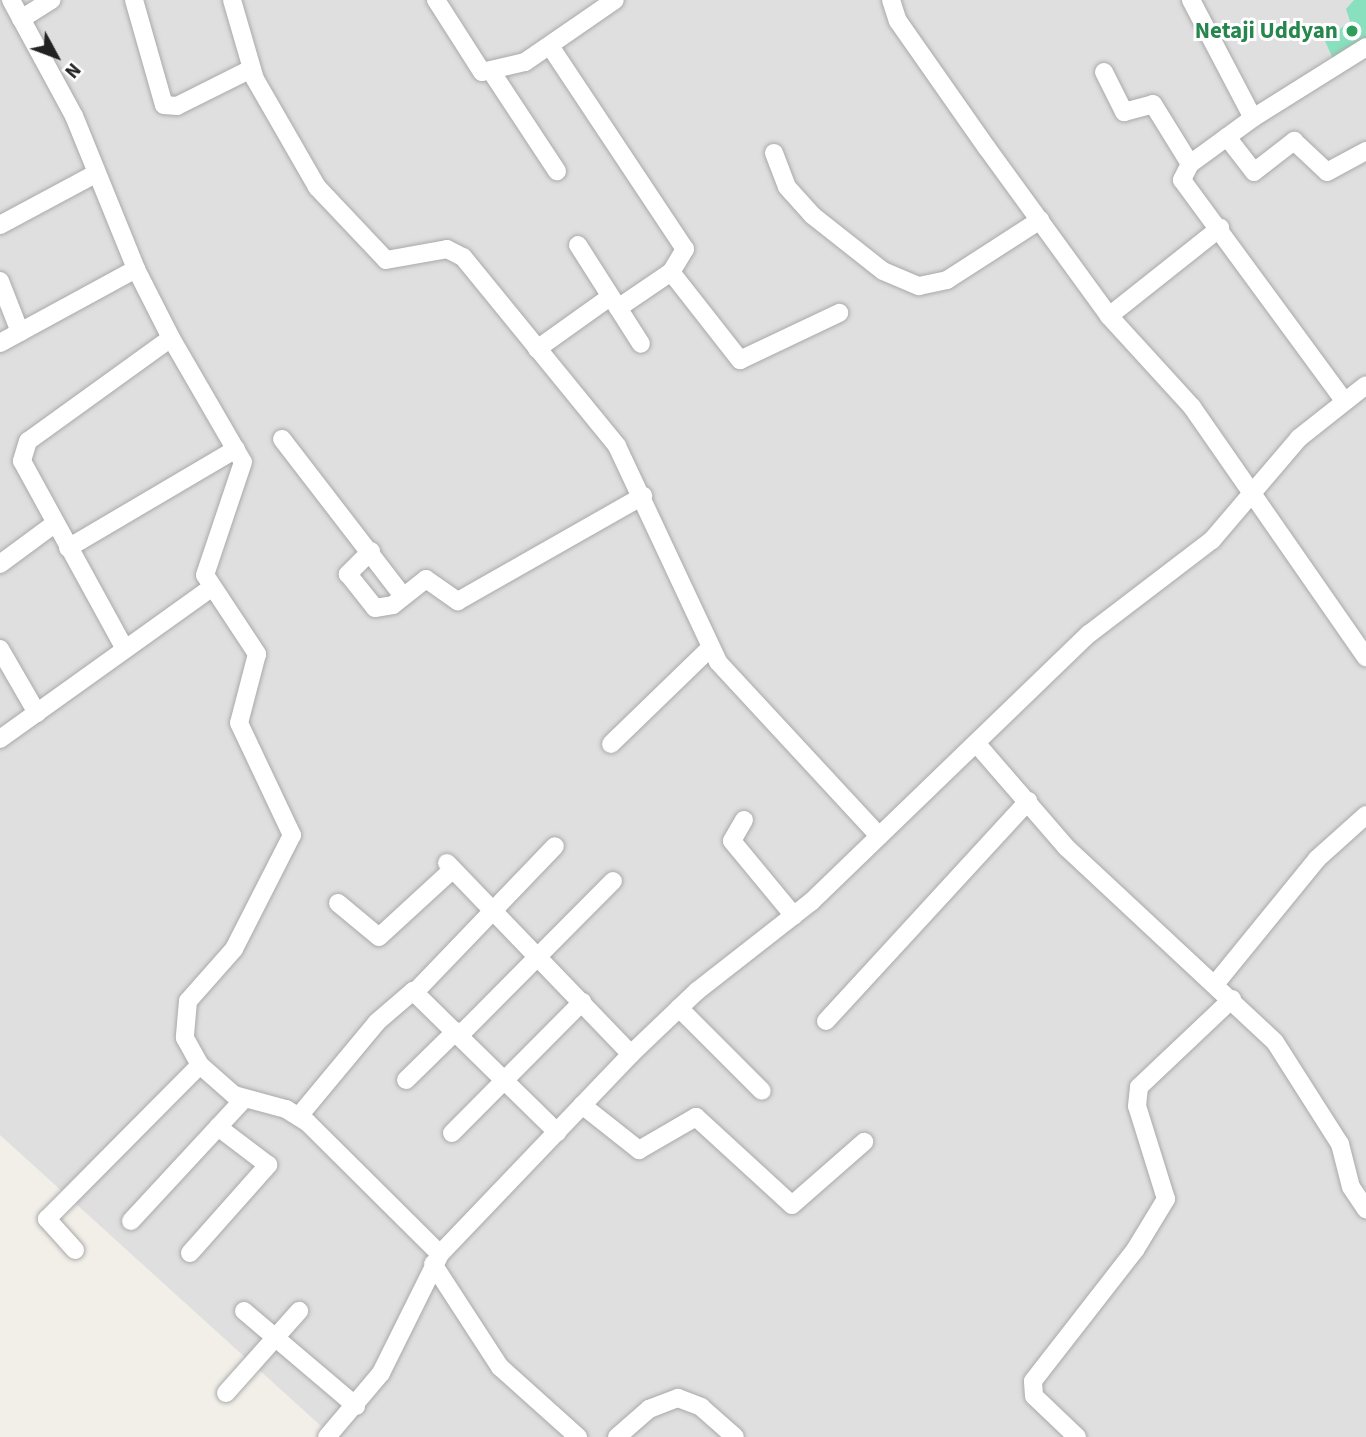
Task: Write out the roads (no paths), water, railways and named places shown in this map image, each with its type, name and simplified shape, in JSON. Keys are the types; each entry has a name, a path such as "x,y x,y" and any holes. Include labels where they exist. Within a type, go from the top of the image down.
{"street":[{"path":"11,0 97,173 135,269 171,338 243,462 205,575 257,654 239,723 292,835 234,949 188,1001 182,1026 200,1065 243,1100 299,1116 437,1259 500,1367 578,1437"},
{"path":"21,19 51,0"},
{"path":"134,0 164,105 177,106 251,69"},
{"path":"232,0 251,69 293,153 369,247 386,260 457,251 617,446 643,496 710,648 879,835"},
{"path":"436,0 473,66 491,71 550,46 614,0"},
{"path":"891,0 898,22 1040,220 1110,316 1171,381 1366,657"},
{"path":"1191,0 1253,118"},
{"path":"537,349 614,302 671,272 684,254 682,241 550,46"},
{"path":"1343,399 1220,228 1182,180 1190,164 1253,118 1366,47"},
{"path":"491,71 557,172"},
{"path":"1104,72 1124,112 1153,104 1190,164"},
{"path":"1227,137 1254,172 1294,141 1327,172 1366,151"},
{"path":"774,153 786,187 812,215 883,271 919,286 947,280 1040,220"},
{"path":"0,225 97,173"},
{"path":"1110,316 1220,228"},
{"path":"578,245 641,344"},
{"path":"0,343 135,269"},
{"path":"671,272 740,360 839,313"},
{"path":"0,281 20,332"},
{"path":"125,649 24,470 28,441 171,338"},
{"path":"327,1437 356,1406 391,1356 437,1259 631,1054 679,1008 794,916 1119,608 1212,540 1251,491 1343,399 1366,385"},
{"path":"282,439 371,551 403,596"},
{"path":"68,548 236,449"},
{"path":"371,551 349,569 352,586 378,608 403,596 426,579 462,600 643,496"},
{"path":"0,564 54,524"},
{"path":"0,739 212,587"},
{"path":"611,744 710,648"},
{"path":"0,649 37,713"},
{"path":"976,743 1067,848 1216,983 1275,1042 1315,1102 1366,1209"},
{"path":"826,1021 1028,801"},
{"path":"1216,983 1317,859 1366,815"},
{"path":"744,820 732,841 794,916"},
{"path":"299,1116 376,1021 402,995 415,992 555,846"},
{"path":"338,903 379,937 450,866 631,1054"},
{"path":"406,1080 538,957 613,881"},
{"path":"415,992 557,1132"},
{"path":"1077,1437 1034,1396 1033,1381 1135,1250 1166,1199 1137,1106 1139,1087 1232,999"},
{"path":"452,1133 582,1002"},
{"path":"679,1008 762,1091"},
{"path":"75,1250 47,1219 200,1065"},
{"path":"131,1221 243,1100"},
{"path":"582,1105 639,1150 696,1117 792,1205 864,1142"},
{"path":"190,1253 268,1164 218,1127"},
{"path":"244,1311 356,1406"},
{"path":"226,1393 299,1311"},
{"path":"617,1437 649,1409 678,1398 701,1407 735,1437"}],"place":[{"name":"Netaji Uddyan","path":"1352,31"}]}
